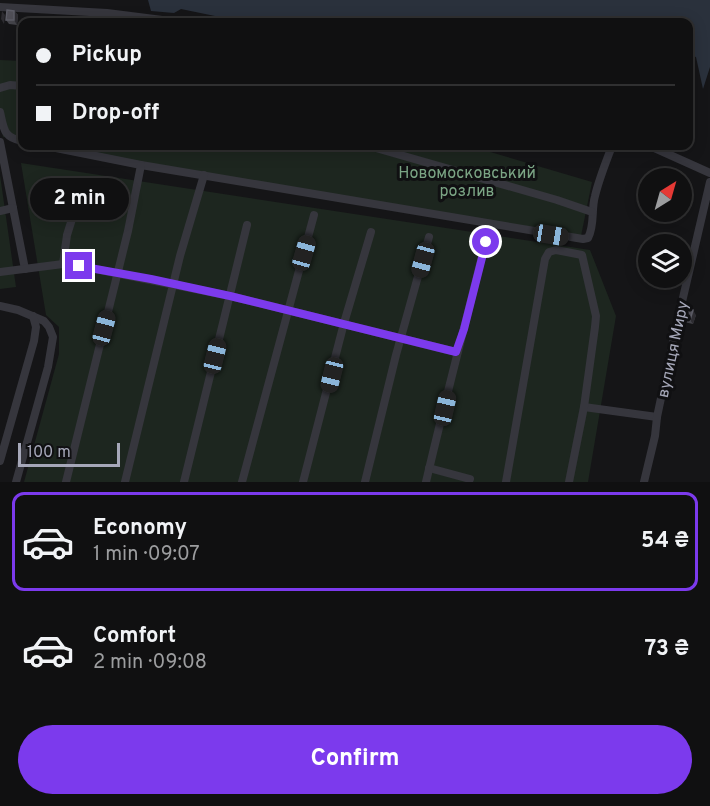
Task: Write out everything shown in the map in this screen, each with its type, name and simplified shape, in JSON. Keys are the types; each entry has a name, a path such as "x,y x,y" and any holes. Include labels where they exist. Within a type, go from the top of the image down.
{"street":[{"path":"0,7 107,13 146,18"},
{"path":"0,88 18,86"},
{"path":"0,112 7,135 11,139 18,140"},
{"path":"0,146 26,269"},
{"path":"66,150 567,238 586,239 592,228 595,196 611,150"},
{"path":"383,150 592,212"},
{"path":"659,150 710,173"},
{"path":"66,482 128,231 141,165"},
{"path":"125,482 180,256 204,175"},
{"name":"вулиця Миру","path":"644,482 675,332 710,182"},
{"path":"63,264 67,235 83,184"},
{"path":"0,211 13,208"},
{"path":"242,482 314,215"},
{"path":"426,482 456,352 464,329 490,224"},
{"path":"184,482 248,225"},
{"path":"303,482 344,323 371,232"},
{"path":"365,482 396,355 429,237"},
{"path":"506,482 546,254 552,250 582,255 594,306 595,327 584,407 569,482"},
{"path":"0,272 63,264 118,273 230,296 456,352"},
{"path":"0,306 18,310 44,321 53,337 16,482"},
{"path":"0,460 34,341 36,327 33,316"},
{"path":"584,407 657,417"},
{"path":"429,468 470,479"}],"green space":[{"path":"0,60 18,61 18,139 3,137 0,118"},
{"name":"Новомосковський розлив","path":"76,150 484,150 592,182 581,236"},
{"path":"21,163 590,250 616,316 588,482 24,482 59,354 59,327 46,315"},
{"path":"0,175 16,287 0,289"}],"shaded area":[{"path":"148,0 710,0 710,67 703,89 696,57 693,56 693,18 225,18 181,9 174,13 151,11"}],"building":[{"path":"7,10 14,11 14,20 6,20"},
{"path":"684,308 693,310 690,320 681,317"}],"route":[{"path":"79,266 230,296 456,352 486,242"}]}
